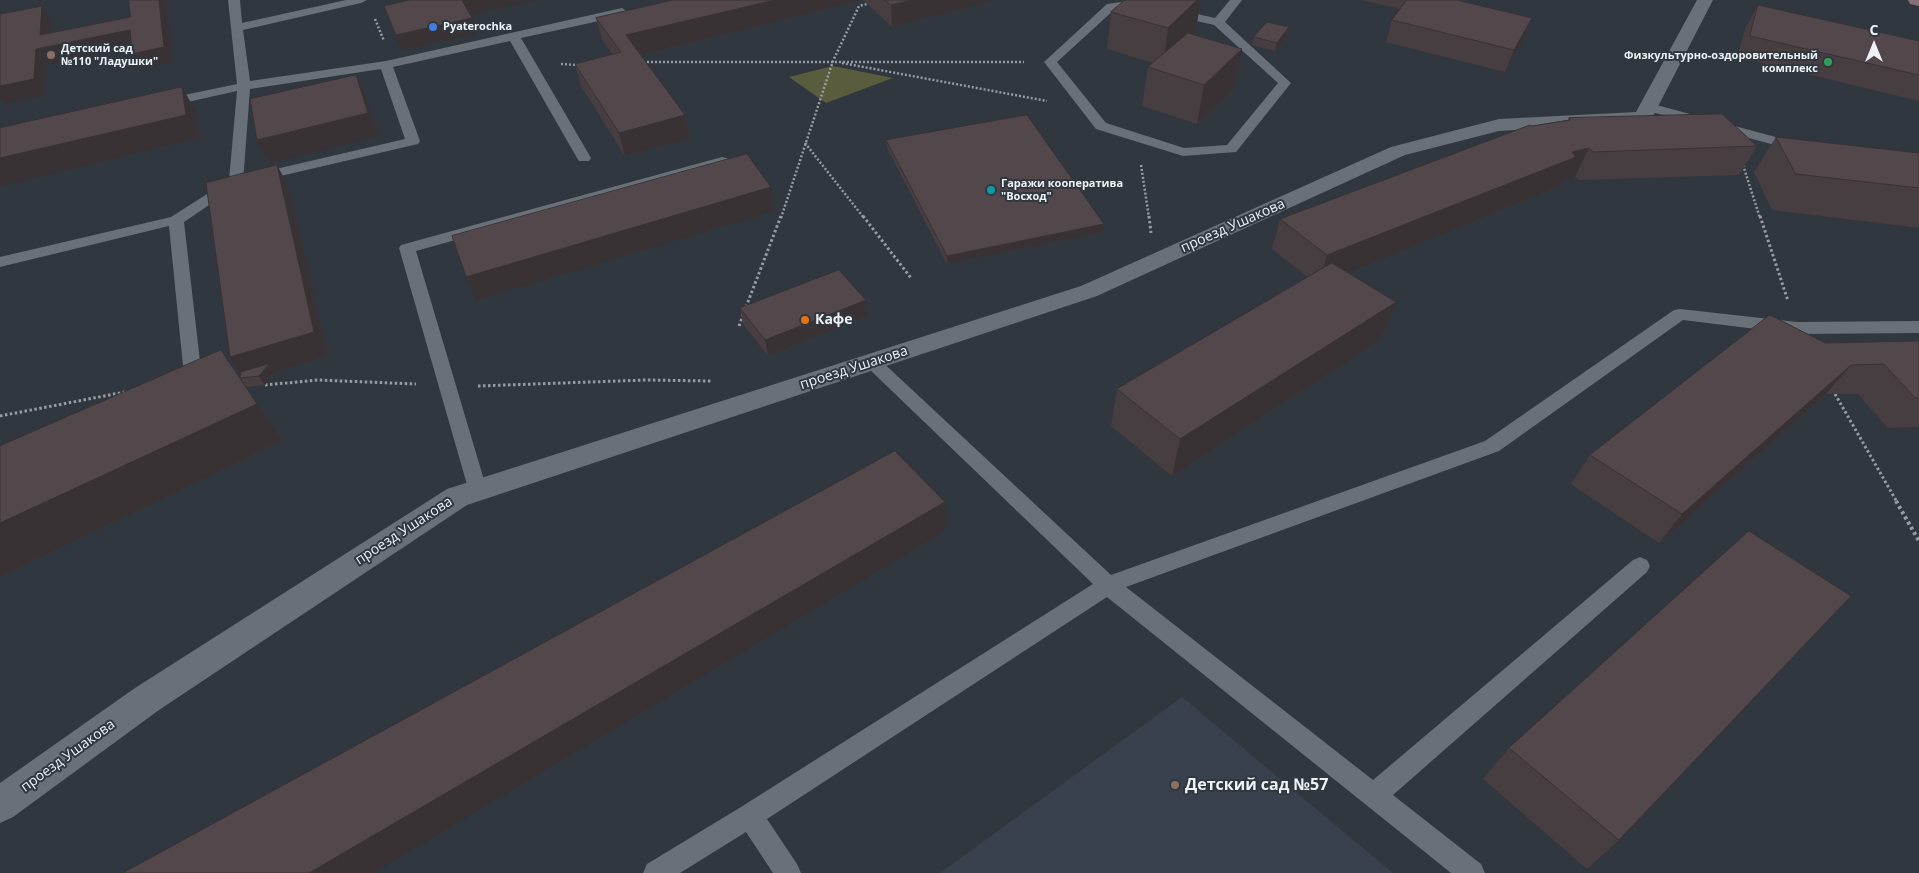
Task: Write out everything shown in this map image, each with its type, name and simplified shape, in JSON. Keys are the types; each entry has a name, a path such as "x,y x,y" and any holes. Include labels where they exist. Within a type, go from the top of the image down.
{"street":[{"path":"1649,107 1705,0"},
{"name":"проезд Ушакова","path":"0,805 155,693 457,496 1089,291 1398,151 1499,125 1643,118 1649,107"}],"lane":[{"path":"234,0 244,86 236,182"},
{"path":"237,28 360,0"},
{"path":"1218,22 1236,0"},
{"path":"1133,3 1218,22 1285,83 1231,149 1183,152 1101,126 1050,62 1111,6 1133,3"},
{"path":"156,105 244,86 386,65 637,9"},
{"path":"513,36 584,158"},
{"path":"0,262 176,220 236,182 414,141 386,65"},
{"path":"1649,107 1813,152"},
{"path":"477,490 407,248 730,159"},
{"path":"166,391 193,380 176,220"},
{"path":"656,873 750,816 1108,585 1492,446 1680,314 1797,328 1919,327"},
{"path":"872,362 1108,585 1472,873"},
{"path":"1374,795 1640,566"},
{"path":"750,816 788,873"}],"path":[{"path":"739,326 782,215 833,61 859,6 867,4"},
{"path":"374,18 385,44"},
{"path":"635,63 672,61 1050,62"},
{"path":"833,61 1087,108"},
{"path":"529,64 584,65"},
{"path":"1136,137 1155,261"},
{"path":"805,143 911,278"},
{"path":"1741,160 1797,328"},
{"path":"265,385 318,380 447,385 646,380 715,381"},
{"path":"0,416 135,390"},
{"path":"1835,394 1919,541"}],"shaded area":[{"name":"Детский сад №57","path":"1182,697 1393,873 940,873"}],"green space":[{"path":"833,66 893,78 826,103 789,77"}],"building":[{"path":"129,0 159,0 164,47 132,54 130,30 36,49 34,79 0,86 0,14 42,6 40,35 130,17"},
{"path":"410,0 462,0 472,18 396,35 384,6"},
{"path":"673,0 775,0 626,35 685,115 619,133 575,64 621,52 596,18"},
{"path":"885,0 913,0 891,5"},
{"path":"1125,0 1197,0 1168,28 1111,12"},
{"path":"1407,0 1457,0 1532,18 1514,50 1392,20"},
{"path":"1758,5 1919,41 1919,75 1750,36"},
{"path":"1267,22 1289,27 1277,43 1254,37"},
{"path":"1188,33 1242,49 1204,85 1148,67"},
{"path":"356,75 368,113 257,140 250,99"},
{"path":"182,87 186,115 0,158 0,128"},
{"path":"1722,114 1757,146 1593,152 1589,148 1572,152 1576,157 1327,255 1280,219 1530,125 1570,120 1569,118"},
{"name":"Гаражи кооператива \"Восход\"","path":"1027,115 1104,224 947,256 886,140"},
{"path":"1776,137 1919,153 1919,188 1796,174"},
{"path":"747,154 771,187 466,277 452,236"},
{"path":"277,165 314,332 230,357 206,183"},
{"path":"1332,263 1396,302 1180,439 1117,389"},
{"path":"839,270 866,300 765,340 740,308"},
{"path":"1770,315 1825,343 1919,341 1919,398 1915,398 1884,364 1851,365 1682,514 1590,455"},
{"path":"221,350 257,404 0,523 0,446"},
{"path":"269,364 259,376 240,378 241,372"},
{"path":"895,451 945,502 309,873 123,873"},
{"path":"1749,531 1851,596 1619,840 1509,748"}],"place":[{"name":"Pyaterochka","path":"433,27"},
{"name":"Детский сад №110 \"Ладушки\"","path":"51,55"},
{"name":"Физкультурно-оздоровительный комплекс","path":"1828,62"},
{"name":"Гаражи кооператива \"Восход\"","path":"991,190"},
{"name":"Кафе","path":"805,320"},
{"name":"Детский сад №57","path":"1175,785"}]}
